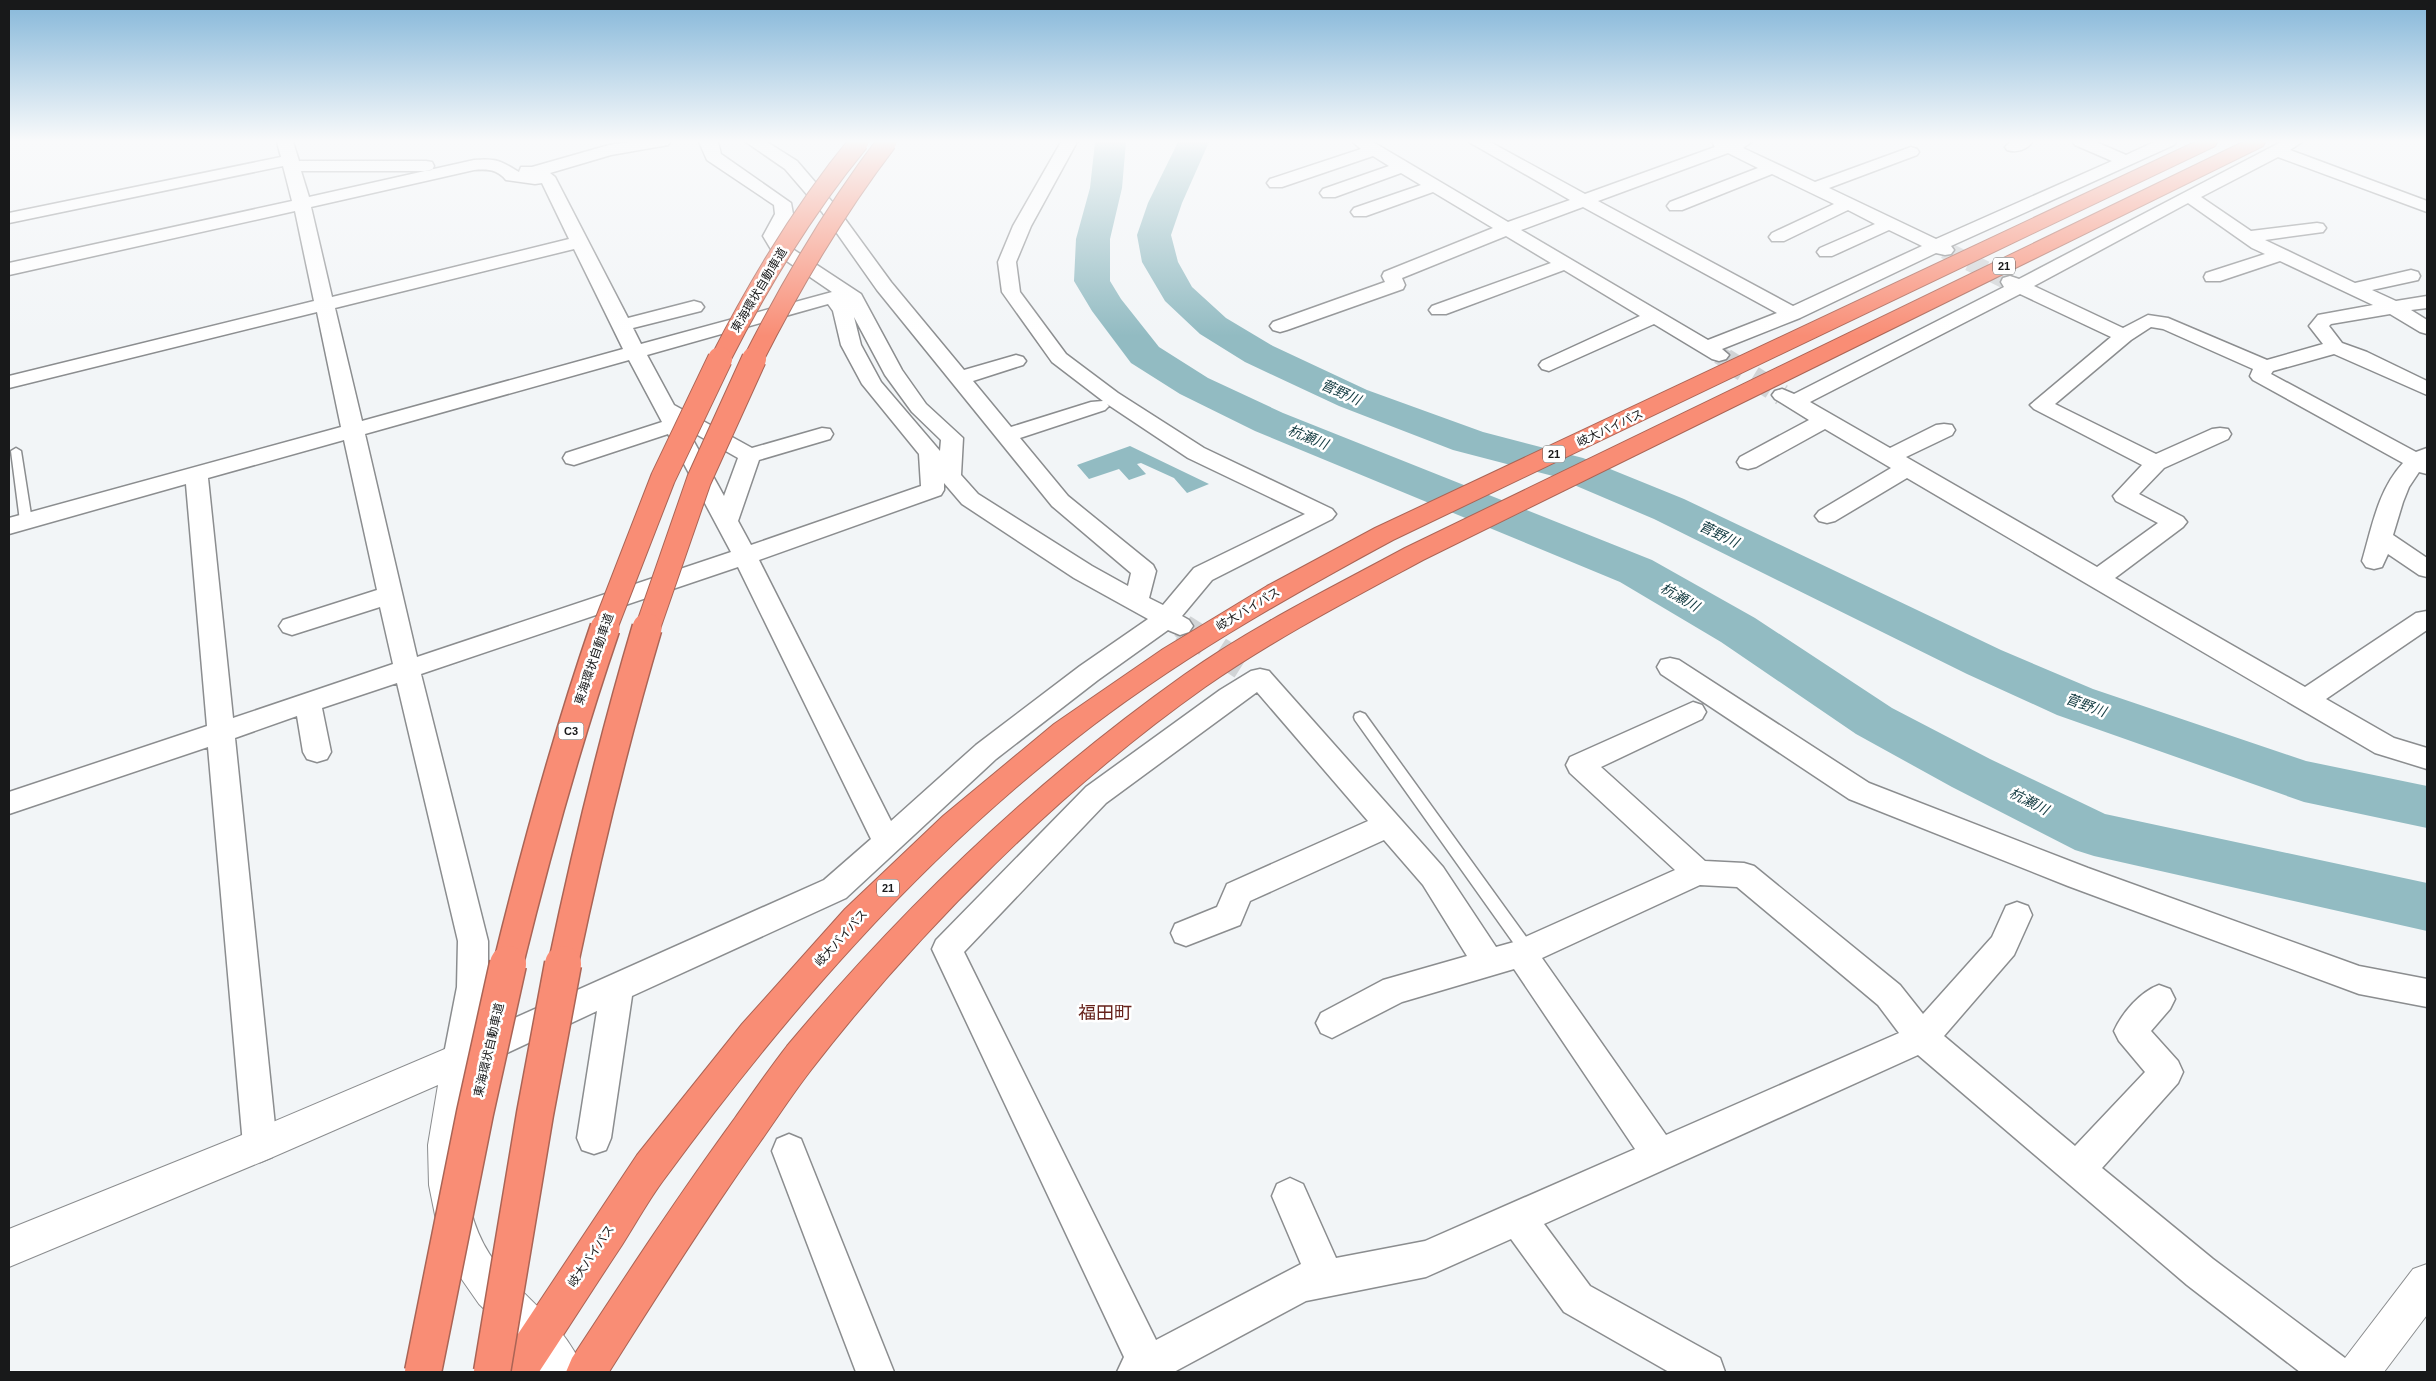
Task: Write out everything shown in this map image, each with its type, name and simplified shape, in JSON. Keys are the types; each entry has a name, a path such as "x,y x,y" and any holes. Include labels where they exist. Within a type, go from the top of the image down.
{"highway":[{"name":"東海環状自動車道","path":"423,1372 471,1124 531,872 585,684 638,532 694,408 746,308 811,206"},
{"name":"東海環状自動車道","path":"492,1372 542,1076 584,865 631,680 678,532 728,411 780,305 842,206"},
{"name":"岐大バイパス","path":"516,1372 539,1334 650,1168 754,1035 856,919 954,824 1064,732 1172,656 1276,592 1716,359 2063,206"},
{"name":"21","path":"586,1372 690,1210 798,1059 899,942 996,844 1098,754 1196,680 1301,615 1414,554 2126,206"}],"street":[{"path":"9,218 68,206"},
{"path":"9,269 291,206"},
{"path":"303,206 407,670 473,941 475,971 472,1005 459,1059 446,1145 447,1185 456,1224 470,1257 493,1290 539,1334 564,1372"},
{"path":"562,206 669,416 745,556 886,840"},
{"path":"783,206 784,214 772,236 778,247 854,298 892,372 918,408 952,438 950,475"},
{"path":"827,206 884,286 1060,500 1144,571 1136,601"},
{"path":"1033,206 1022,226 1007,262 1011,292 1059,358 1111,397 1196,453 1324,514 1203,574 1174,607 1175,622"},
{"path":"1360,212 1376,206"},
{"path":"1467,206 1654,317 1716,359 1793,314 2027,206"},
{"path":"1280,326 1396,285 1391,276 1569,206"},
{"path":"1593,206 1793,314"},
{"path":"1778,237 1842,206"},
{"path":"1852,206 1940,248"},
{"path":"2168,206 1788,398 2385,746 2427,758"},
{"path":"2204,206 2248,237 2392,307 2427,328"},
{"path":"1826,252 1889,224"},
{"path":"2248,237 2317,228"},
{"path":"9,382 580,242"},
{"path":"2213,276 2282,255"},
{"path":"1439,310 1564,264"},
{"path":"2352,289 2411,276"},
{"path":"2015,284 2124,336"},
{"path":"17,524 833,297 843,311 851,345 872,384 970,499 1083,572 1175,622"},
{"path":"2427,302 2325,319 2319,326 2335,347 2360,356 2427,389"},
{"path":"622,325 694,307"},
{"path":"1549,365 1654,317"},
{"path":"2156,463 2041,405 2124,336 2148,321 2168,324 2264,367 2335,347"},
{"path":"960,378 1016,361"},
{"path":"2264,367 2260,376 2423,461 2398,486 2374,561"},
{"path":"1006,435 1098,406"},
{"path":"669,416 750,456 822,434"},
{"path":"574,458 669,416"},
{"path":"1748,462 1826,420"},
{"path":"1827,516 1944,430"},
{"path":"2097,579 2175,522 2124,496 2156,463 2220,434"},
{"path":"9,804 745,556 933,490 930,453"},
{"path":"726,521 750,456"},
{"path":"196,473 260,1145"},
{"path":"2381,538 2427,568"},
{"path":"292,626 390,595"},
{"path":"2305,700 2426,619"},
{"path":"9,1248 260,1145 459,1059 835,888 886,840 986,752 1089,673 1175,622"},
{"path":"1670,667 1859,791 2078,876 2359,980 2427,994"},
{"path":"1489,963 1432,876 1254,674 1229,697 1096,795 947,949 1142,1369 1302,1283 1426,1259 1922,1038 2004,946 2017,915"},
{"path":"308,702 317,752"},
{"path":"1693,712 1580,765 1698,873"},
{"path":"1186,933 1229,916 1238,893 1388,825"},
{"path":"1332,1023 1394,990 1524,952 1698,873 1744,875 1890,996 1922,1038 1998,1104 2200,1272 2331,1372"},
{"path":"1524,952 1659,1155"},
{"path":"594,1138 617,987"},
{"path":"2078,1169 2166,1072 2130,1031 2159,999"},
{"path":"789,1151 875,1372"},
{"path":"1290,1196 1326,1278"},
{"path":"1517,1218 1578,1299 1706,1372"},
{"path":"2359,1372 2427,1284"}],"lane":[{"path":"16,452 17,524"},
{"path":"1360,717 1524,952"}],"water":[{"path":"1130,446 1209,484 1187,493 1174,478 1141,463 1137,464 1146,474 1129,480 1119,469 1089,479 1077,465"}],"waterway":[{"name":"杭瀬川","path":"1101,206 1093,239 1092,281 1105,303 1145,355 1194,386 1269,422 1636,571 1738,630 1874,721 1971,773 2094,834 2427,907"},
{"name":"菅野川","path":"1164,206 1154,235 1160,262 1178,293 1213,326 1259,354 1353,398 1468,441 1568,467 1669,509 1984,662 2075,702 2304,781 2427,807"}],"tunnel":[{"path":"1945,250 2010,282"},
{"path":"1719,355 1727,360"},
{"path":"1725,359 1782,395"},
{"path":"1181,627 1185,630"},
{"path":"1183,628 1249,670"}],"district":[{"name":"福田町","path":"1105,1013"}]}
